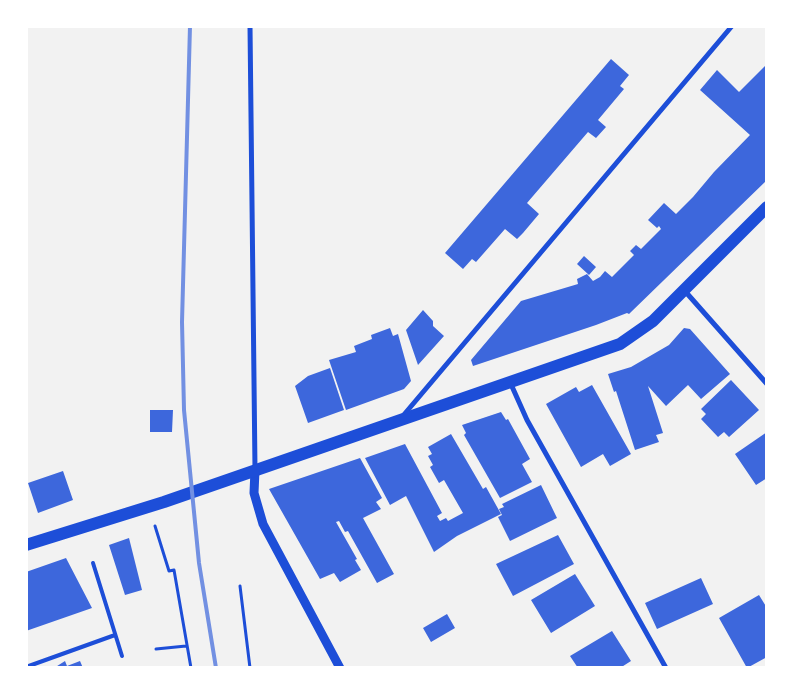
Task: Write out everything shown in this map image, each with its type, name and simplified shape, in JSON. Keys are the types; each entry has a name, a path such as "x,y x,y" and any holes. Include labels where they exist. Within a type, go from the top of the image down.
{"main road":[{"path":"26,545 164,502 620,344 653,321 767,207"}],"street":[{"path":"250,26 254,493 263,524 340,668"},
{"path":"400,419 732,26"},
{"path":"683,290 767,384"},
{"path":"510,381 527,420 666,668"}],"lane":[{"path":"93,563 122,656"},
{"path":"26,667 115,635"}],"path":[{"path":"156,526 169,571 174,570 191,668"},
{"path":"240,586 250,668"},
{"path":"156,649 186,646"}],"building":[{"path":"611,59 629,75 620,86 624,89 598,120 606,127 596,138 588,132 527,203 539,214 517,239 505,229 476,262 472,259 463,269 445,253"},
{"path":"767,64 767,180 629,314 627,313 473,366 471,360 521,301 578,284 577,279 587,274 593,281 605,271 612,277 634,255 630,251 636,245 641,249 661,229 648,220 664,203 676,214 693,197 750,135 700,90 717,70 739,92"},
{"path":"584,256 596,267 589,275 577,264"},
{"path":"423,310 433,321 433,326 444,336 418,365 406,330"},
{"path":"390,328 393,336 398,334 411,381 404,389 346,410 329,360 356,352 354,346 372,339 371,335"},
{"path":"684,328 690,329 730,374 701,399 688,385 666,406 648,386 663,433 656,435 659,442 635,450 616,391 614,392 608,374 631,367 669,345"},
{"path":"330,368 344,410 308,423 295,386 308,376"},
{"path":"731,380 759,410 729,437 724,432 718,437 701,419 706,414 701,409"},
{"path":"592,385 631,454 610,466 603,454 581,467 546,404 576,387 579,392"},
{"path":"150,410 173,410 172,432 150,432"},
{"path":"501,412 506,420 508,419 530,459 522,464 532,482 500,498 464,435 466,433 462,425"},
{"path":"767,432 767,478 756,485 735,454"},
{"path":"451,434 483,489 486,487 501,514 457,536 434,552 406,496 390,505 365,458 405,444 442,513 437,516 440,521 446,518 448,521 463,513 444,480 439,483 430,467 433,465 428,456 432,454 428,447"},
{"path":"360,458 382,498 376,502 381,509 363,518 394,574 377,583 348,531 345,532 339,521 336,522 357,559 355,560 361,570 340,582 334,573 320,579 269,489"},
{"path":"63,471 73,500 38,513 28,483"},
{"path":"541,485 557,518 510,541 498,517 502,515 499,509 504,507 502,504"},
{"path":"558,535 574,564 513,596 496,564"},
{"path":"129,538 142,590 125,595 109,545"},
{"path":"66,558 92,608 26,631 26,572"},
{"path":"575,574 595,606 551,633 531,600"},
{"path":"701,578 713,604 657,629 645,603"},
{"path":"759,595 767,608 767,657 747,668 719,618"},
{"path":"447,614 455,628 431,642 423,628"},
{"path":"612,631 631,661 620,668 578,668 570,656"},
{"path":"65,661 67,666 80,661 83,668 54,668"}],"railway":[{"path":"190,26 182,322 184,410 199,563 216,668"}]}
